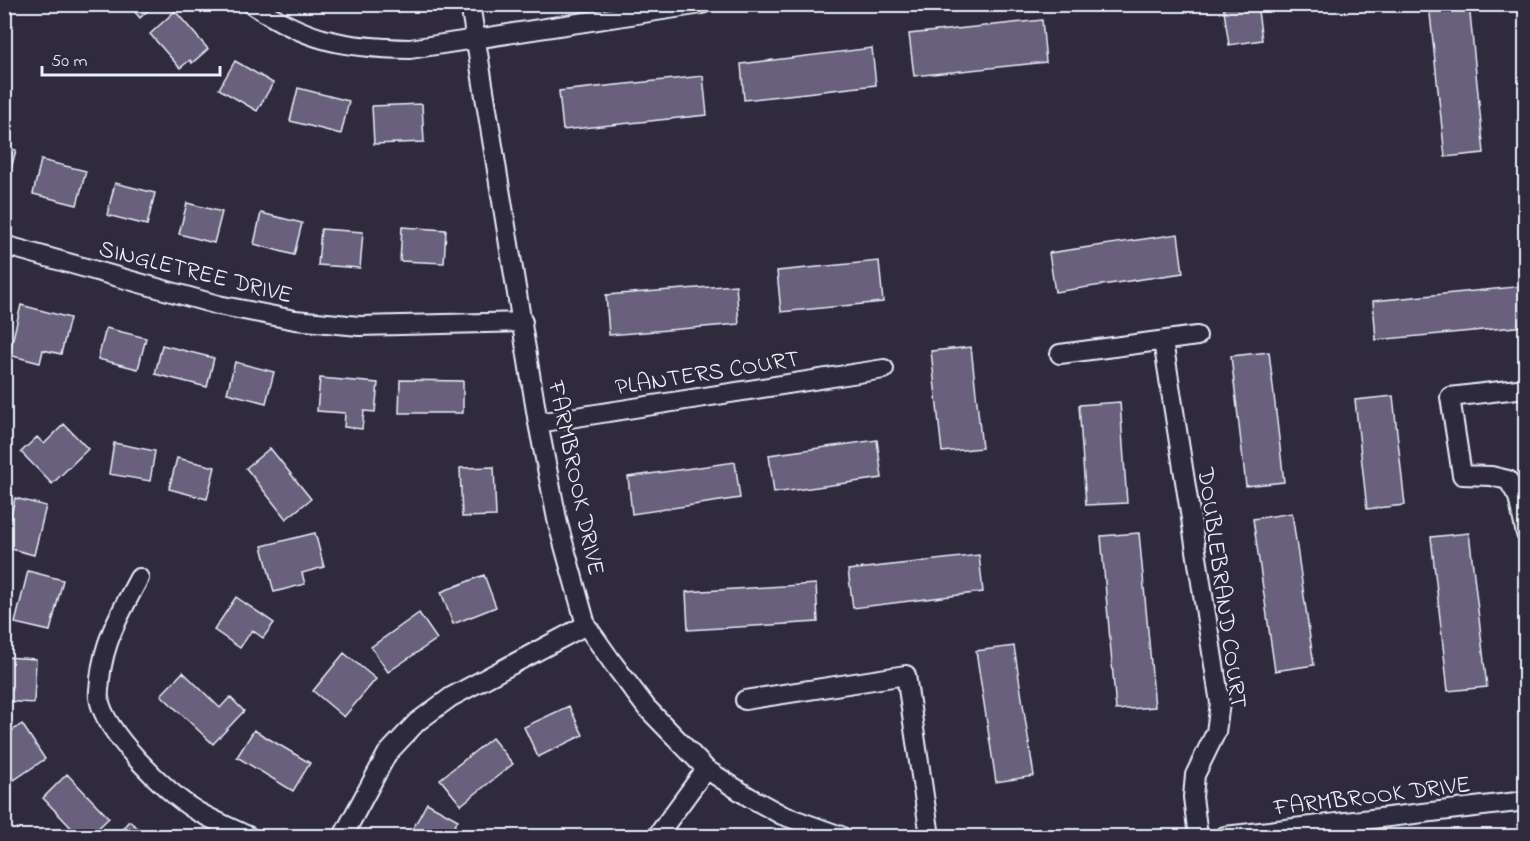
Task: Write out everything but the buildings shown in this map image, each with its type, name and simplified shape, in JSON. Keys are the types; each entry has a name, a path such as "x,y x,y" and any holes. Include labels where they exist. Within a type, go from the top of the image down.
{"street":[{"path":"252,4 276,21 306,35 372,48 410,49 702,4"},
{"name":"FARMBROOK DRIVE","path":"470,4 538,423 558,524 586,625 646,707 706,769 782,815 841,837"},
{"name":"SINGLETREE DRIVE","path":"4,245 218,305 294,320 359,326 523,322"},
{"path":"1060,354 1197,336"},
{"name":"DOUBLEBRAND COURT","path":"1163,341 1220,703 1216,732 1195,776 1193,797 1198,837"},
{"name":"PLANTERS COURT","path":"538,423 884,369"},
{"path":"1526,388 1450,397 1462,475 1491,476 1508,480 1518,497 1526,534"},
{"path":"139,578 110,633 101,669 99,698 111,727 133,755 163,786 195,810 248,837"},
{"path":"343,837 387,754 417,722 451,697 586,625"},
{"path":"745,700 906,675 930,837"},
{"path":"657,837 706,769"},
{"name":"FARMBROOK DRIVE","path":"1225,837 1526,801"}]}
